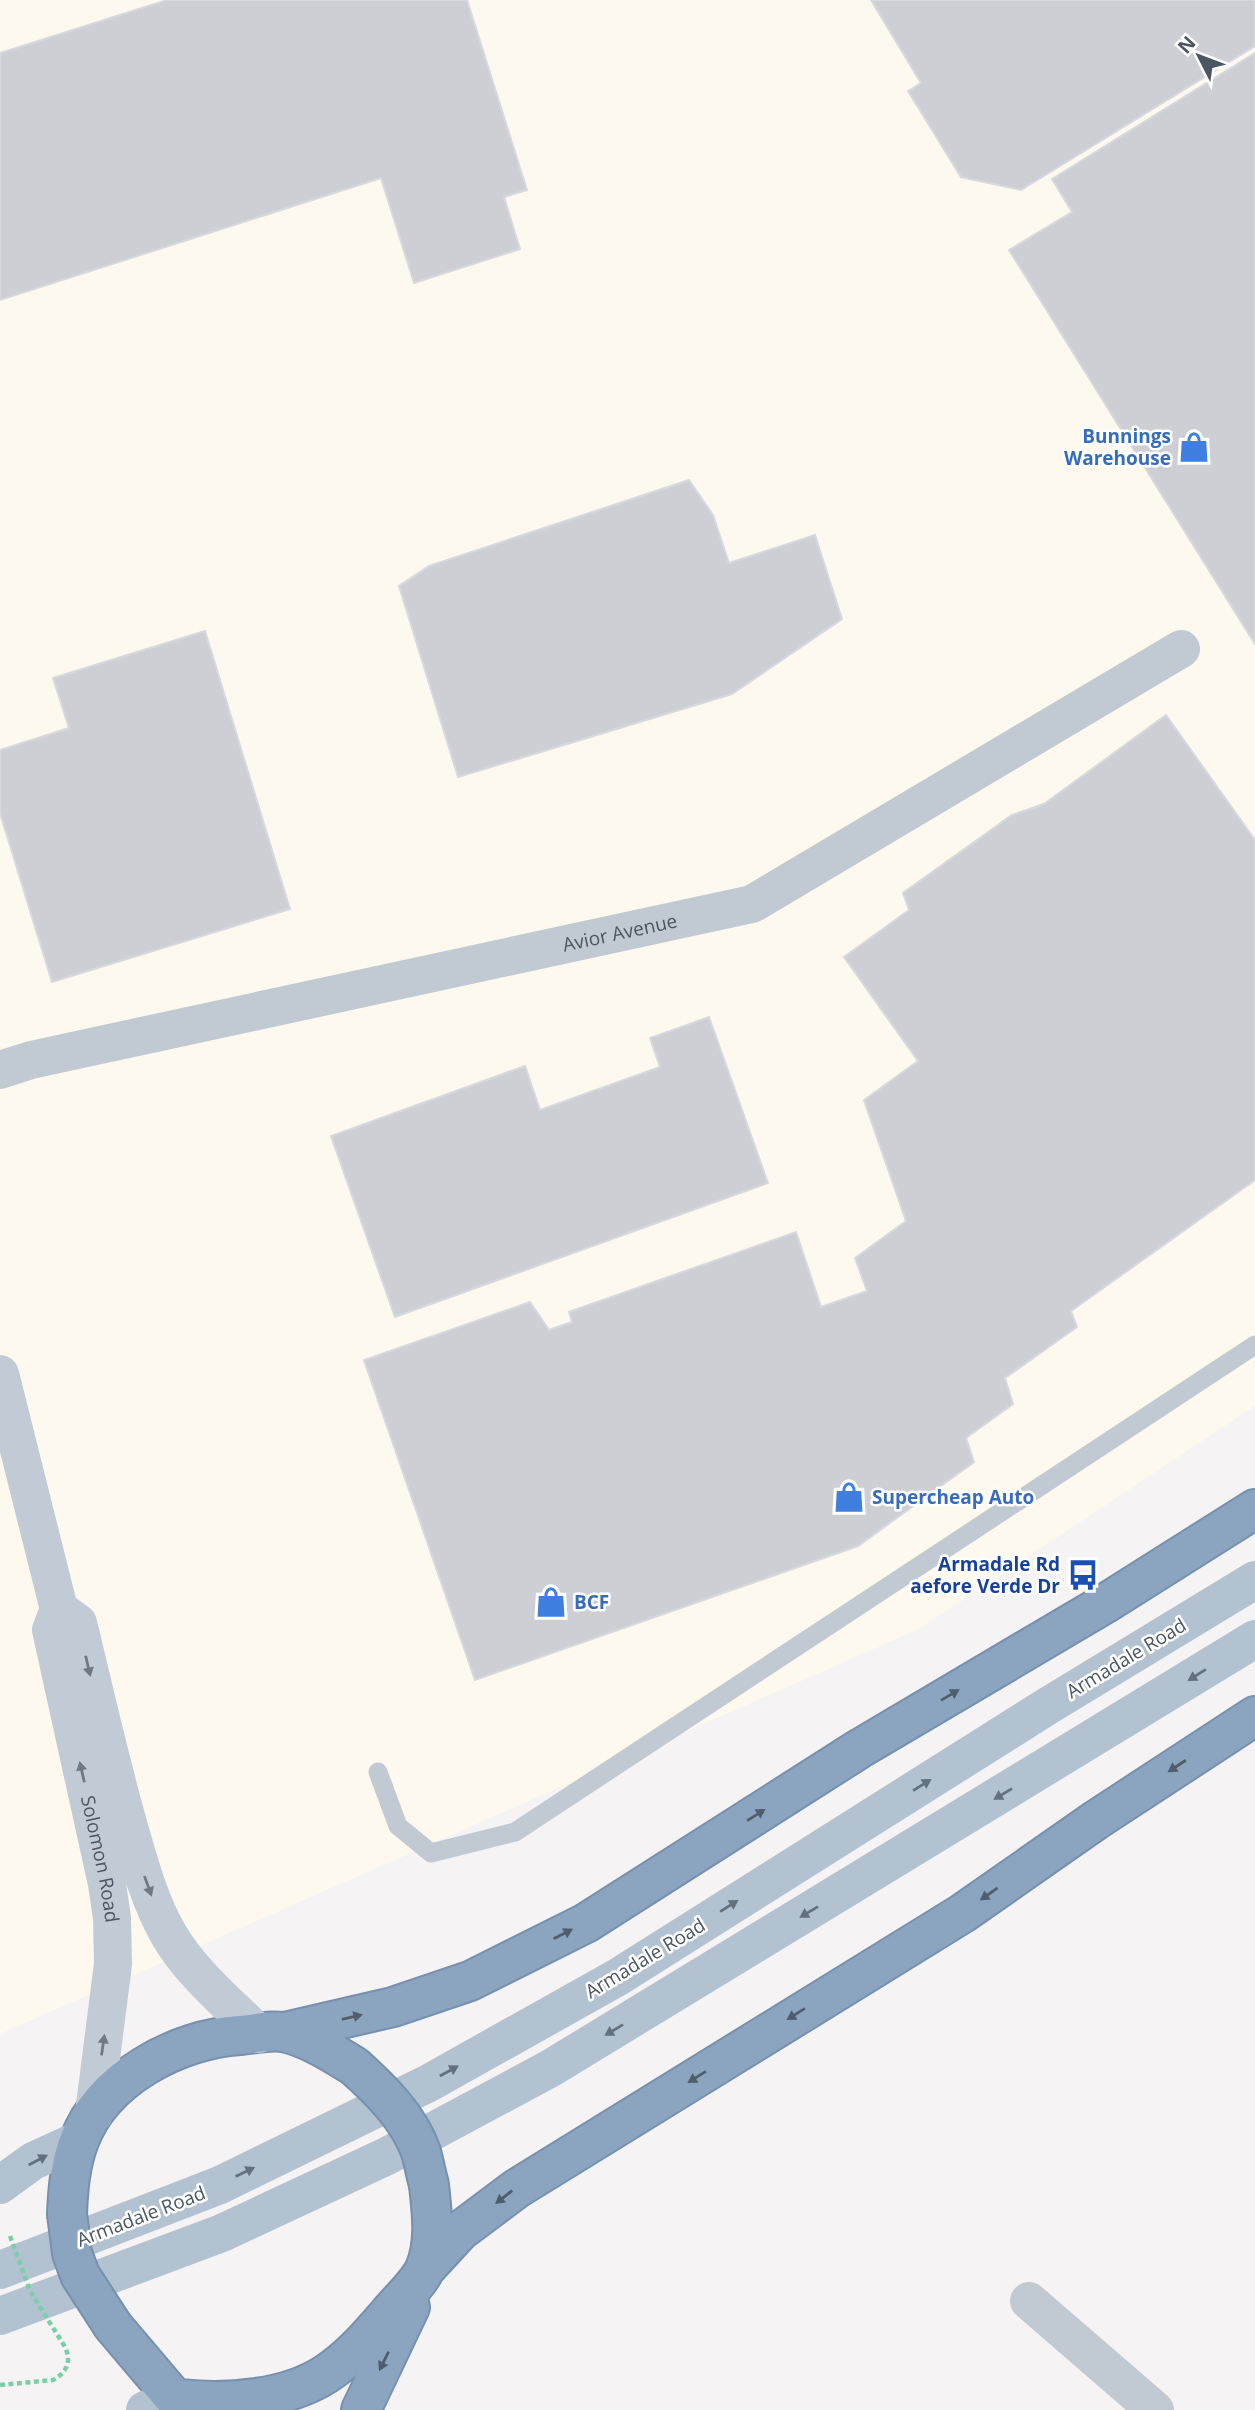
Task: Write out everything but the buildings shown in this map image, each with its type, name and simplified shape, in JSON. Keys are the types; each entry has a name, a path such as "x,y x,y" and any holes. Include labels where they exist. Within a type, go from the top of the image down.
{"highway":[{"path":"1255,1509 1106,1603 859,1749 586,1923 470,1981 393,2007 272,2033 217,2037 187,2045 160,2057 129,2077 86,2126 68,2182 67,2214 72,2253 80,2275 113,2326 171,2404 236,2401 270,2396 325,2375 379,2325 460,2231 516,2189 963,1913 1096,1820 1255,1716"},
{"path":"272,2033 335,2054 354,2067 375,2085 406,2124 421,2151 429,2185 431,2245 411,2305 361,2410"}],"main road":[{"name":"Solomon Road","path":"0,1374 59,1609 51,1630 107,1884 112,1918 113,1964 86,2126"},
{"name":"Armadale Road","path":"5,2253 220,2185 429,2082 618,1977 1045,1707 1255,1580"},
{"name":"Solomon Road","path":"59,1609 78,1623 105,1740 136,1850 169,1935 187,1961 272,2033"},
{"path":"0,2316 222,2233 387,2156 539,2075 1255,1639"},
{"path":"0,2185 86,2126"}],"street":[{"name":"Avior Avenue","path":"0,1070 31,1060 752,904 1181,649"},
{"path":"1029,2301 1155,2410"}],"lane":[{"path":"378,1772 398,1826 431,1853 515,1832 1255,1345"}],"path":[{"path":"0,2385 53,2380 60,2376 68,2363 69,2355 5,2253"}],"shaded area":[{"path":"0,0 1255,0 1255,1406 919,1629 0,2034"}],"place":[{"name":"Bunnings Warehouse","path":"1194,447"},
{"name":"Supercheap Auto","path":"849,1497"},
{"name":"Armadale Rd aefore Verde Dr","path":"1083,1575"},
{"name":"BCF","path":"551,1602"}]}
